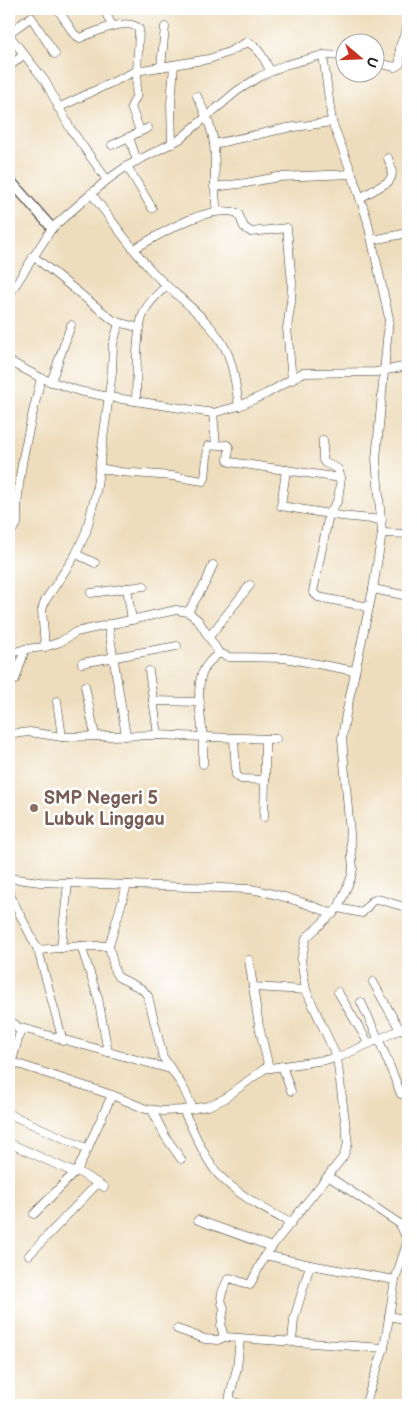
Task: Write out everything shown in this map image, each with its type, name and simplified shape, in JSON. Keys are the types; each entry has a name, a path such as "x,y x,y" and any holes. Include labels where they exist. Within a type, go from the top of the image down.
{"street":[{"path":"25,9 56,54"},
{"path":"60,9 59,11 76,37 80,38 112,26 133,24 139,29 136,97 131,107 144,129 112,145"},
{"path":"104,9 112,26"},
{"path":"31,17 9,34 45,81 70,128 107,180"},
{"path":"384,64 395,67 400,64 400,46 408,25"},
{"path":"161,67 165,27"},
{"path":"58,108 136,72 210,59 247,42 264,59 270,71"},
{"path":"9,67 23,54"},
{"path":"9,295 52,228 107,180 137,160 172,144 188,134 237,91 259,77 285,65 323,55 334,56"},
{"path":"224,1337 221,1326 224,1308 220,1303 227,1282 230,1278 250,1284 265,1255 343,1157 348,1144 337,1058 306,990 301,960 306,938 335,911 351,878 353,869 342,749 346,714 373,589 382,533 376,459 388,313 372,240 360,198 332,122 323,55"},
{"path":"172,144 171,102 174,66"},
{"path":"197,96 207,116 214,144 214,187 217,212"},
{"path":"214,144 287,128 332,122"},
{"path":"129,137 137,160"},
{"path":"360,198 391,179 393,174 388,158"},
{"path":"127,166 152,208"},
{"path":"214,187 278,177 352,174"},
{"path":"9,180 52,228"},
{"path":"91,193 134,249 166,286 188,303 225,347 229,356 239,406"},
{"path":"134,249 193,219 217,212 238,213 244,227 251,232 287,228 292,283 287,328 292,380"},
{"path":"372,240 403,234"},
{"path":"33,256 114,321 140,328"},
{"path":"136,401 140,328 149,303 166,286"},
{"path":"46,647 42,610 45,601 76,554 86,532 96,493 109,398 113,344 119,322"},
{"path":"51,382 71,325"},
{"path":"9,361 51,382 109,398 213,413 239,406 292,380 302,373 384,371 408,366"},
{"path":"9,530 13,529 17,524 16,506 20,466 41,378"},
{"path":"213,413 216,445"},
{"path":"323,440 323,460 325,464 338,469 341,478 338,500 329,514 313,589 314,595 369,607"},
{"path":"99,468 120,472 203,480 205,478 208,446 216,445 228,446 228,460 230,462 341,478"},
{"path":"286,470 280,506 382,520"},
{"path":"382,533 408,534"},
{"path":"76,554 94,562"},
{"path":"188,612 206,582 213,565"},
{"path":"209,637 250,585"},
{"path":"91,593 144,586"},
{"path":"127,588 132,620"},
{"path":"373,589 408,596"},
{"path":"9,654 46,647 60,642 76,632 176,610 188,612 198,620 219,653 229,657 285,658 355,671"},
{"path":"108,624 126,736"},
{"path":"82,663 177,646"},
{"path":"15,680 25,650"},
{"path":"203,764 199,684 208,662 219,653"},
{"path":"148,671 158,736"},
{"path":"85,686 95,736"},
{"path":"57,701 62,737"},
{"path":"153,701 200,702"},
{"path":"9,734 30,732 62,737 158,736 276,739"},
{"path":"234,738 236,775 241,779 265,780"},
{"path":"264,817 265,739"},
{"path":"9,878 68,883 250,889 287,897 335,911 362,913 372,901 378,899 408,908"},
{"path":"61,948 68,883"},
{"path":"127,885 109,946 115,972 118,977 142,989 148,996 162,1053 193,1109"},
{"path":"9,893 38,950 63,1040"},
{"path":"38,950 81,946 109,946"},
{"path":"81,946 100,1005 108,1052"},
{"path":"249,960 259,1026 269,1068"},
{"path":"373,982 400,1030"},
{"path":"252,987 306,990"},
{"path":"338,992 369,1044"},
{"path":"361,1002 401,1094 408,1095"},
{"path":"9,1021 18,1027 170,1069"},
{"path":"12,1062 152,1110 183,1110 208,1106 224,1099 256,1074 269,1068 337,1058 408,1026"},
{"path":"9,1072 20,1037 18,1027"},
{"path":"282,1066 291,1091"},
{"path":"34,1214 76,1171 112,1095"},
{"path":"152,1110 165,1136 181,1159"},
{"path":"183,1110 209,1161 221,1177 266,1210 291,1223"},
{"path":"9,1114 88,1149"},
{"path":"9,1143 76,1171 101,1185 29,1255"},
{"path":"328,1176 400,1224 408,1240 395,1280 384,1348 365,1405"},
{"path":"198,1220 272,1247"},
{"path":"265,1255 310,1266 395,1280"},
{"path":"292,1342 294,1319 310,1266"},
{"path":"389,1316 408,1320"},
{"path":"177,1329 205,1339 218,1340 224,1337 384,1348"},
{"path":"240,1339 237,1368 230,1400 245,1405"}],"place":[{"name":"SMP Negeri 5 Lubuk Linggau","path":"34,808"}]}
